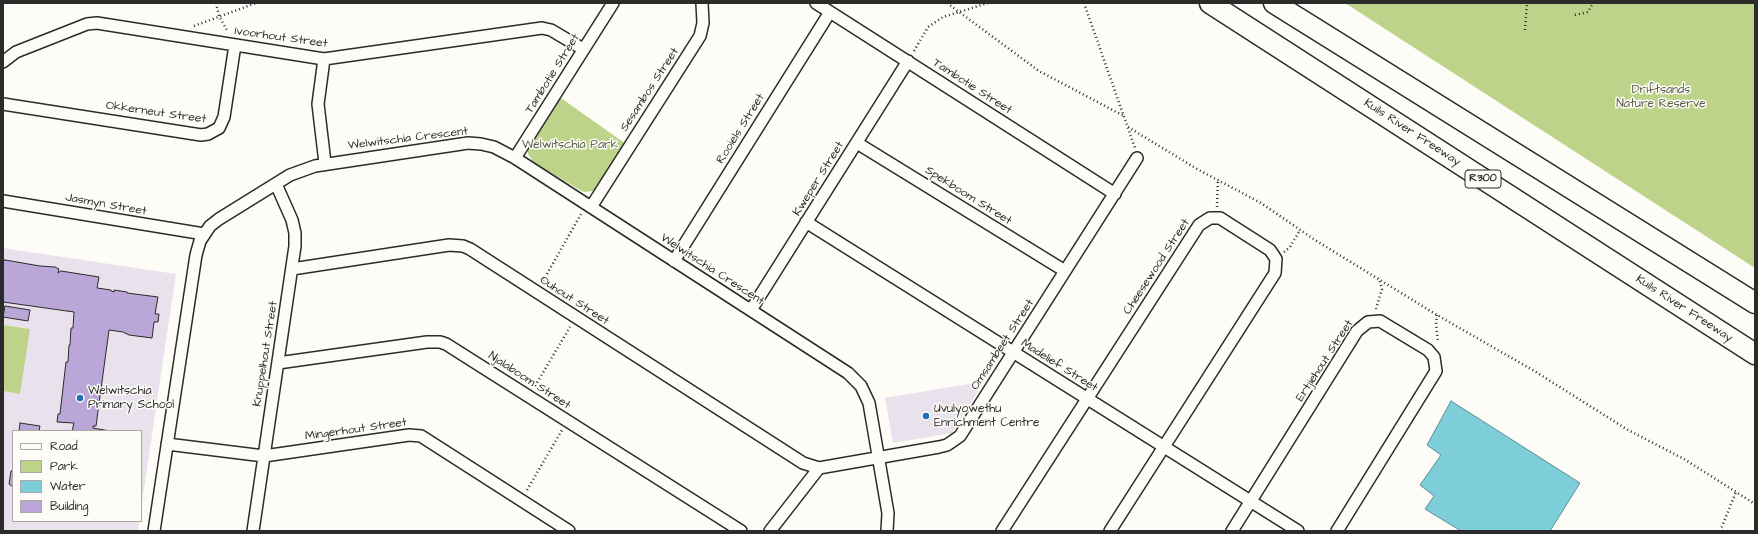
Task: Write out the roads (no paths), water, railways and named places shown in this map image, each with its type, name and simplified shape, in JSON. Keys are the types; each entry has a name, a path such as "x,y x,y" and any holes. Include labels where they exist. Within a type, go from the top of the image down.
{"highway":[{"name":"Kuils River Freeway","path":"1210,3 1755,354"},
{"path":"1274,3 1755,303"}],"street":[{"name":"Tambotie Street","path":"515,158 613,3"},
{"name":"Sesambos Street","path":"589,206 700,36 703,23 702,3"},
{"name":"Tambotie Street","path":"816,3 1115,194"},
{"name":"Rooiels Street","path":"674,261 830,12"},
{"name":"Ivoorhout Street","path":"3,62 16,52 92,23 324,59 542,28 551,30 583,49"},
{"name":"Okkerneut Street","path":"3,104 201,135 208,134 219,128 224,117 235,45"},
{"path":"324,59 318,110 325,163"},
{"name":"Kweper Street","path":"751,310 908,61"},
{"name":"Welwitschia Crescent","path":"154,531 196,255 204,234 219,219 276,184 305,169 325,163 468,143 494,147 515,158 848,373 855,379 866,394 869,403 888,512 887,531"},
{"name":"Spekboom Street","path":"857,143 1065,272"},
{"name":"Omsambeet Street","path":"819,468 939,448 954,442 960,436 1137,158"},
{"name":"Knuppelhout Street","path":"253,531 295,246 294,226 285,201 276,184"},
{"name":"Jasmyn Street","path":"3,201 204,234"},
{"name":"Cheesewood Street","path":"1002,531 1199,225 1206,220 1216,217 1225,220 1266,246 1276,259 1276,268 1273,278 1164,447"},
{"name":"Madelief Street","path":"806,222 1298,531"},
{"name":"Ouhout Street","path":"292,269 449,245 470,249 804,463 819,468"},
{"name":"Ertjiehout Street","path":"1232,531 1357,330 1364,324 1372,321 1380,321 1428,350 1435,361 1436,371 1337,531"},
{"name":"Njalaboom Street","path":"278,363 427,342 440,342 452,346 529,397 742,531"},
{"name":"Mingerhout Street","path":"167,444 264,456 409,435 421,436 569,531"},
{"path":"1110,531 1164,447"},
{"path":"770,531 819,468"}],"water":[{"path":"1451,401 1580,483 1550,531 1461,531 1425,509 1434,496 1420,485 1441,455 1427,445"}],"place":[{"name":"Welwitschia Primary School","path":"80,398"},
{"name":"Uvulyowethu Enrichment Centre","path":"926,416"}],"park label":[{"name":"Driftsands Nature Reserve","path":"1661,97"},
{"name":"Welwitschia Park","path":"570,145"}]}
